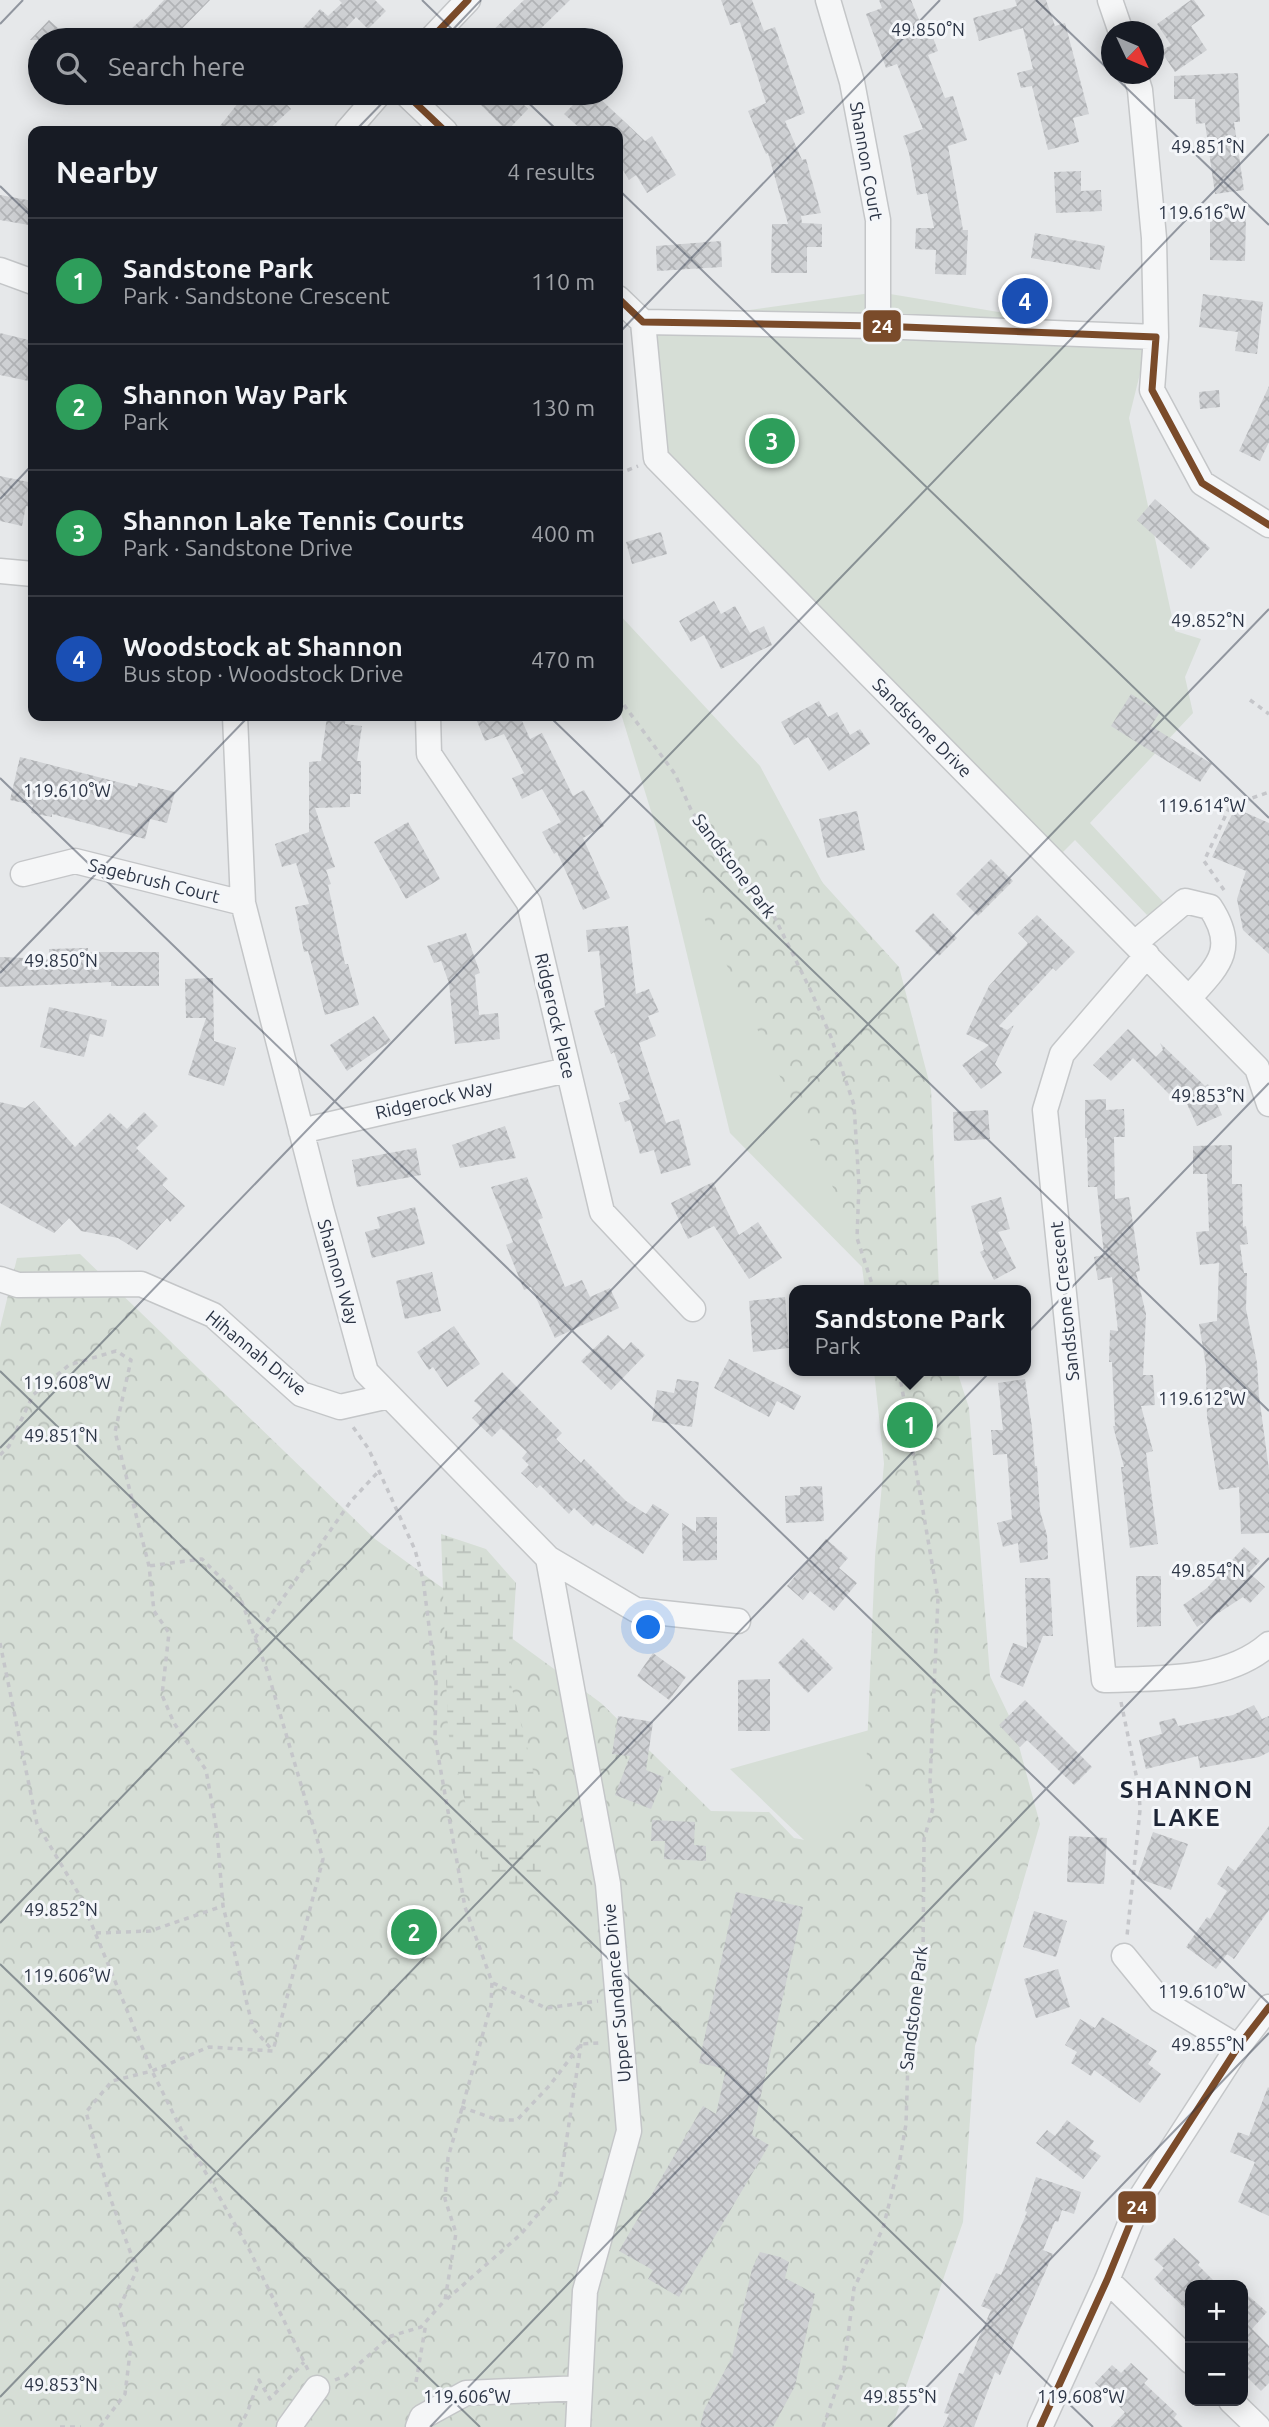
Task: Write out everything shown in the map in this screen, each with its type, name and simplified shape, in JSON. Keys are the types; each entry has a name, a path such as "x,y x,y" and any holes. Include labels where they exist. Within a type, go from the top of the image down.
{"street":[{"path":"441,28 468,0"},
{"name":"Shannon Court","path":"828,0 852,82 878,220 877,326"},
{"path":"1110,0 1117,21"},
{"path":"1138,84 1154,238 1156,337 1152,390 1202,484 1269,525"},
{"path":"351,126 370,105"},
{"path":"418,105 440,126"},
{"path":"0,270 28,280"},
{"path":"623,303 643,322 877,326 1156,337"},
{"name":"Sandstone Drive","path":"643,322 656,458 1258,1068 1269,1104"},
{"path":"0,571 28,574"},
{"name":"Shannon Way","path":"235,721 243,903 366,1372 548,1559 636,1610 738,1621"},
{"name":"Ridgerock Place","path":"428,721 429,754 529,903 602,1212 693,1309"},
{"name":"Sagebrush Court","path":"23,874 75,861 243,903"},
{"name":"Sandstone Crescent","path":"1110,1680 1045,1110 1062,1054 1141,949 1185,901 1210,907 1222,925 1225,947 1209,976 1189,998"},
{"name":"Ridgerock Way","path":"302,1131 567,1070"},
{"name":"Hihannah Drive","path":"2,1284 141,1284 213,1315 301,1394 340,1407"},
{"path":"340,1407 389,1396"},
{"name":"Upper Sundance Drive","path":"548,1559 608,1884 629,2131 585,2291 578,2427"},
{"path":"1110,1680 1200,1676 1257,1654 1269,1644"},
{"path":"1124,1956 1160,2000 1238,2047"},
{"path":"1040,2427 1107,2280 1141,2197 1238,2047 1269,2007"},
{"path":"1107,2280 1185,2356"},
{"path":"289,2427 317,2388"},
{"path":"418,2427 422,2417 466,2393 580,2388"},
{"path":"1236,2406 1258,2427"}],"path":[{"path":"1250,700 1269,714"},
{"name":"Sandstone Park","path":"623,704 674,774 692,811 769,908 831,1037 854,1105 859,1185 857,1238 872,1285"},
{"path":"1226,892 1203,861 1230,806 1269,792"},
{"path":"0,1455 9,1446 33,1395 69,1366 116,1351 131,1360 115,1432 149,1566 154,1611 169,1633 162,1695 174,1723 206,1770 217,1832 223,1906 253,2028 273,2050"},
{"name":"Sandstone Park","path":"823,2427 844,2368 854,2287 883,2228 899,2165 906,2124 909,2029 923,1960 923,1839 933,1808 930,1782 938,1598 900,1376"},
{"path":"340,1407 368,1448 415,1550 423,1579 436,1681 435,1738 465,1907 492,1982 491,2005 448,2158 444,2199 456,2233 445,2300"},
{"path":"255,1638 351,1501 379,1471"},
{"path":"149,1566 202,1559 240,1597 268,1673 323,1858 273,2050"},
{"path":"0,1643 37,1824 80,1896 152,2071 181,2129 250,2251 317,2388 345,2376 391,2336 421,2327 445,2300 520,2235 559,2190 581,2044"},
{"path":"1110,1680 1139,1789 1131,1916 1124,1956"},
{"path":"96,1933 150,1931 223,1906"},
{"path":"492,1982 545,2008 617,1998"},
{"path":"461,2107 498,2120 517,2120 551,2085 581,2044 621,2041"},
{"path":"100,2427 125,2394 131,2345 119,2308 136,2270 111,2200 86,2112 112,2081 152,2071 209,2047 273,2050"},
{"path":"416,2382 427,2321"},
{"path":"239,2427 259,2380 270,2399 304,2362"},
{"path":"60,2427 81,2427"}],"green space":[{"path":"878,292 1149,337 1129,418 1175,631 1201,639 1185,677 1193,713 1090,823 1165,904 1147,915 1075,840 1053,862 673,470 634,326"},
{"path":"623,618 760,766 893,1014 924,1285 864,1285 862,1267 730,1133 658,834 623,720"},
{"path":"689,819 760,835 813,872 899,967 931,1089 939,1285 880,1285 685,878 680,828"},
{"path":"80,1254 375,1539 601,1703 711,1811 769,1812 794,1838 821,1843 852,1829 865,1796 875,1557 893,1376 959,1376 969,1408 990,1676 1013,1724 1040,1824 975,2046 963,2222 892,2427 0,2427 0,1328 17,1258"},
{"path":"875,1376 935,1376 946,1976 730,1769 873,1729 897,1583"},
{"path":"441,1534 486,1549 516,1583 510,1681 533,1770 545,1876 518,1897 491,1876 477,1850 448,1732"}],"building":[{"path":"164,0 210,0 183,28 132,28 142,19 144,21"},
{"path":"339,0 375,0 386,11 369,28 356,17 346,28 303,28 320,9 328,16 342,3"},
{"path":"524,0 570,0 541,28 495,28"},
{"path":"721,0 752,0 764,31 775,27 805,113 785,121 802,160 806,159 821,213 801,216 802,223 822,224 822,247 807,247 807,273 771,273 772,224 788,224 768,153 766,154 748,111 766,103 740,22 730,25"},
{"path":"879,0 911,0 923,30 929,27 938,51 928,55 945,98 953,96 967,140 948,146 963,230 968,230 966,275 935,274 936,250 915,249 916,228 934,228 927,193 917,195 903,136 923,129 897,64 886,68 866,14 882,8"},
{"path":"1015,0 1046,0 1055,26 1065,23 1089,114 1073,118 1079,142 1048,150 1032,86 1021,88 1017,73 1033,69 1023,28 979,41 973,18 1017,6"},
{"path":"1194,0 1205,16 1191,26 1207,50 1175,72 1164,56 1164,49 1171,45 1164,34 1164,21 1161,21"},
{"path":"49,20 58,28 41,28"},
{"path":"1238,73 1240,122 1234,122 1244,190 1215,194 1205,123 1196,124 1195,99 1174,99 1174,76"},
{"path":"237,105 287,105 291,109 272,126 220,126"},
{"path":"481,105 524,105 528,109 512,126 502,126"},
{"path":"573,105 607,105 645,141 652,136 676,175 647,193 636,175 629,180 623,170 623,126 577,126 564,114"},
{"path":"1081,171 1081,191 1101,190 1102,211 1056,213 1054,172"},
{"path":"0,195 28,200 28,225 0,220"},
{"path":"1210,217 1246,218 1245,261 1210,260"},
{"path":"1035,233 1105,246 1100,270 1031,258"},
{"path":"721,241 722,267 657,271 656,246"},
{"path":"1203,294 1263,302 1257,354 1235,351 1238,332 1199,327"},
{"path":"0,333 28,340 28,381 0,375"},
{"path":"1269,386 1269,442 1260,461 1239,451"},
{"path":"1219,390 1220,407 1200,409 1199,392"},
{"path":"0,476 28,482 28,507 22,526 0,521"},
{"path":"1155,499 1210,548 1191,569 1137,520"},
{"path":"661,532 667,554 632,564 626,542"},
{"path":"714,601 721,614 735,606 750,633 764,626 772,645 721,669 704,635 691,642 679,621"},
{"path":"1131,694 1160,712 1151,726 1212,764 1200,782 1111,726"},
{"path":"819,701 828,717 837,712 850,735 860,729 870,744 829,771 808,737 794,745 781,722"},
{"path":"326,721 345,721 345,724 362,726 357,761 361,761 361,794 350,794 350,807 315,808 335,867 326,870 331,884 328,885 345,964 348,964 359,1005 325,1015 308,951 304,952 295,907 309,904 296,863 282,867 275,844 309,832 309,762 321,761"},
{"path":"477,721 522,721 530,739 542,733 573,796 584,790 604,826 583,838 610,898 583,910 557,852 554,854 542,832 561,822 542,789 522,799 512,778 524,773 504,734 485,741"},
{"path":"20,757 137,787 138,783 175,792 167,823 150,819 145,839 52,814 52,817 31,813 33,805 10,800"},
{"path":"1235,808 1269,823 1269,954 1243,930 1237,899 1246,871 1212,857"},
{"path":"857,811 865,850 827,858 819,819"},
{"path":"408,822 440,879 406,899 374,842"},
{"path":"991,859 1013,881 978,916 956,894"},
{"path":"933,913 957,938 939,956 915,931"},
{"path":"1037,915 1075,952 1056,971 1053,968 999,1026 1007,1030 1014,1025 995,1064 1002,1073 981,1089 962,1065 989,1045 966,1034 989,986 1028,943 1018,933"},
{"path":"628,926 636,994 649,989 659,1012 648,1016 656,1036 639,1043 666,1123 679,1119 691,1165 661,1174 654,1150 640,1154 630,1120 625,1122 619,1103 630,1099 614,1052 611,1054 594,1011 605,1007 599,951 588,952 586,930"},
{"path":"466,933 480,973 475,975 479,1015 498,1013 500,1039 455,1044 449,983 441,961 434,963 427,946"},
{"path":"88,948 88,952 159,952 159,986 111,986 111,982 0,987 0,957 49,959 49,949"},
{"path":"213,978 214,1041 236,1048 224,1086 188,1075 206,1018 186,1018 185,979"},
{"path":"49,1007 107,1020 103,1037 90,1034 84,1057 40,1047"},
{"path":"374,1016 391,1041 347,1071 330,1045"},
{"path":"1128,1029 1156,1057 1163,1050 1160,1043 1205,1086 1208,1084 1222,1115 1197,1126 1178,1084 1169,1094 1133,1058 1111,1081 1093,1065"},
{"path":"1106,1099 1106,1110 1124,1109 1125,1137 1114,1137 1115,1199 1129,1197 1140,1271 1136,1272 1146,1314 1143,1375 1153,1375 1155,1405 1141,1406 1153,1451 1146,1453 1158,1544 1130,1548 1121,1467 1124,1467 1113,1426 1112,1362 1109,1362 1110,1330 1118,1331 1112,1277 1098,1280 1094,1257 1104,1255 1097,1187 1088,1187 1085,1138 1085,1100"},
{"path":"34,1101 75,1147 110,1113 127,1129 144,1112 158,1126 136,1148 168,1179 162,1185 185,1206 170,1222 167,1218 137,1250 118,1238 81,1231 69,1218 54,1233 0,1203 0,1102 25,1108"},
{"path":"988,1110 990,1139 954,1141 953,1112"},
{"path":"505,1126 516,1158 460,1168 452,1145"},
{"path":"1232,1145 1232,1184 1242,1184 1243,1227 1246,1226 1248,1244 1240,1245 1244,1273 1247,1273 1246,1309 1257,1363 1269,1470 1269,1533 1241,1534 1239,1487 1219,1490 1207,1417 1206,1366 1199,1324 1217,1321 1219,1263 1200,1265 1196,1232 1209,1231 1207,1174 1193,1174 1193,1146"},
{"path":"416,1148 421,1175 357,1187 352,1160"},
{"path":"527,1177 543,1218 538,1220 565,1287 582,1280 590,1297 610,1288 619,1308 555,1338 531,1287 524,1290 506,1245 513,1242 491,1187"},
{"path":"713,1182 739,1235 758,1222 782,1258 749,1279 714,1226 688,1239 671,1203"},
{"path":"1001,1197 1010,1229 998,1232 1016,1268 994,1280 980,1252 984,1250 971,1206"},
{"path":"415,1207 425,1244 372,1258 365,1232 380,1228 377,1217"},
{"path":"432,1272 441,1311 405,1319 396,1281"},
{"path":"785,1297 789,1348 753,1352 749,1301"},
{"path":"454,1326 480,1364 447,1387 433,1367 429,1370 417,1352"},
{"path":"608,1335 624,1350 631,1342 645,1355 611,1390 581,1361"},
{"path":"729,1359 801,1396 794,1410 777,1401 769,1417 714,1388"},
{"path":"502,1372 562,1433 556,1439 581,1463 584,1459 626,1501 646,1514 653,1504 669,1514 643,1554 596,1523 593,1526 574,1508 569,1514 540,1485 537,1488 521,1473 529,1465 522,1458 527,1452 501,1428 492,1437 472,1418 482,1408 474,1401"},
{"path":"677,1379 699,1382 692,1427 652,1421 657,1390 674,1393"},
{"path":"1025,1379 1048,1559 1020,1563 1018,1543 1003,1547 997,1523 1012,1519 1007,1454 993,1455 991,1430 1003,1430 998,1383"},
{"path":"822,1486 824,1521 786,1523 785,1496 800,1495 800,1487"},
{"path":"696,1517 717,1517 717,1560 683,1561 682,1523 696,1532"},
{"path":"826,1539 848,1558 839,1568 857,1583 834,1611 810,1591 803,1600 787,1586"},
{"path":"1244,1547 1260,1561 1249,1573 1265,1587 1250,1603 1243,1597 1197,1627 1183,1605 1207,1588"},
{"path":"1136,1576 1161,1576 1161,1626 1137,1627"},
{"path":"1025,1578 1050,1578 1053,1636 1043,1636 1023,1687 1000,1677 1013,1643 1027,1648"},
{"path":"803,1638 833,1668 808,1693 778,1663"},
{"path":"653,1653 686,1677 669,1700 637,1676"},
{"path":"770,1679 770,1731 738,1731 738,1680"},
{"path":"1025,1700 1092,1767 1074,1785 1027,1740 1020,1747 999,1725"},
{"path":"1254,1705 1262,1719 1269,1716 1269,1752 1259,1757 1200,1768 1198,1756 1146,1769 1139,1740 1162,1734 1159,1722 1175,1718 1178,1726 1233,1715"},
{"path":"618,1716 653,1722 646,1770 664,1777 651,1809 615,1795 630,1756 612,1754"},
{"path":"652,1820 695,1822 694,1845 706,1846 706,1861 664,1859 665,1841 651,1841"},
{"path":"1269,1826 1269,1910 1234,1959 1227,1954 1216,1969 1186,1947 1207,1917 1210,1919 1227,1891 1217,1884 1228,1866 1235,1871"},
{"path":"1153,1832 1188,1844 1171,1890 1137,1878"},
{"path":"1069,1836 1107,1838 1104,1884 1067,1882"},
{"path":"736,1892 803,1907 752,2135 769,2145 679,2297 648,2279 653,2270 619,2251 703,2106 716,2114 726,2069 699,2063"},
{"path":"1034,1911 1067,1921 1056,1957 1023,1947"},
{"path":"1058,1969 1070,2007 1036,2018 1024,1979"},
{"path":"1102,2017 1157,2051 1148,2064 1161,2074 1140,2103 1094,2070 1091,2076 1071,2063 1077,2052 1065,2045 1080,2019 1095,2028"},
{"path":"1268,2087 1269,2216 1238,2202 1255,2162 1230,2152 1238,2132 1249,2136"},
{"path":"1067,2120 1094,2141 1089,2148 1101,2156 1083,2179 1036,2143 1047,2130 1055,2136"},
{"path":"1036,2177 1081,2192 1074,2214 1062,2210 1058,2222 1055,2221 1043,2250 1053,2254 1000,2375 995,2372 974,2427 943,2427 949,2414 944,2413 959,2373 963,2374 991,2310 981,2306 996,2273 1001,2275 1027,2212 1025,2211"},
{"path":"1174,2238 1200,2262 1198,2265 1213,2280 1185,2280 1185,2308 1154,2279 1164,2268 1154,2259"},
{"path":"760,2252 789,2262 785,2278 815,2294 795,2386 773,2427 700,2427 704,2410 732,2357 752,2269"},
{"path":"1248,2295 1267,2312 1252,2329 1269,2346 1269,2383 1261,2391 1248,2378"},
{"path":"1131,2363 1148,2379 1144,2383 1177,2414 1174,2418 1183,2427 1111,2427 1125,2412 1095,2383 1112,2365 1121,2373"}],"transit line":[{"name":"24","path":"441,28 468,0"},
{"name":"24","path":"418,105 440,126"},
{"name":"24","path":"623,303 643,322 878,326 1156,337"},
{"name":"24","path":"1156,337 1152,390 1202,483 1269,525"},
{"name":"24","path":"1040,2427 1107,2280 1141,2197 1238,2047 1269,2007"}],"place":[{"name":"Woodstock at Shannon","path":"1025,301"},
{"name":"Shannon Lake Tennis Courts","path":"772,441"},
{"name":"Sandstone Park","path":"910,1425"},
{"name":"Shannon Way Park","path":"414,1932"}],"district":[{"name":"SHANNON LAKE","path":"1187,1804"}]}
